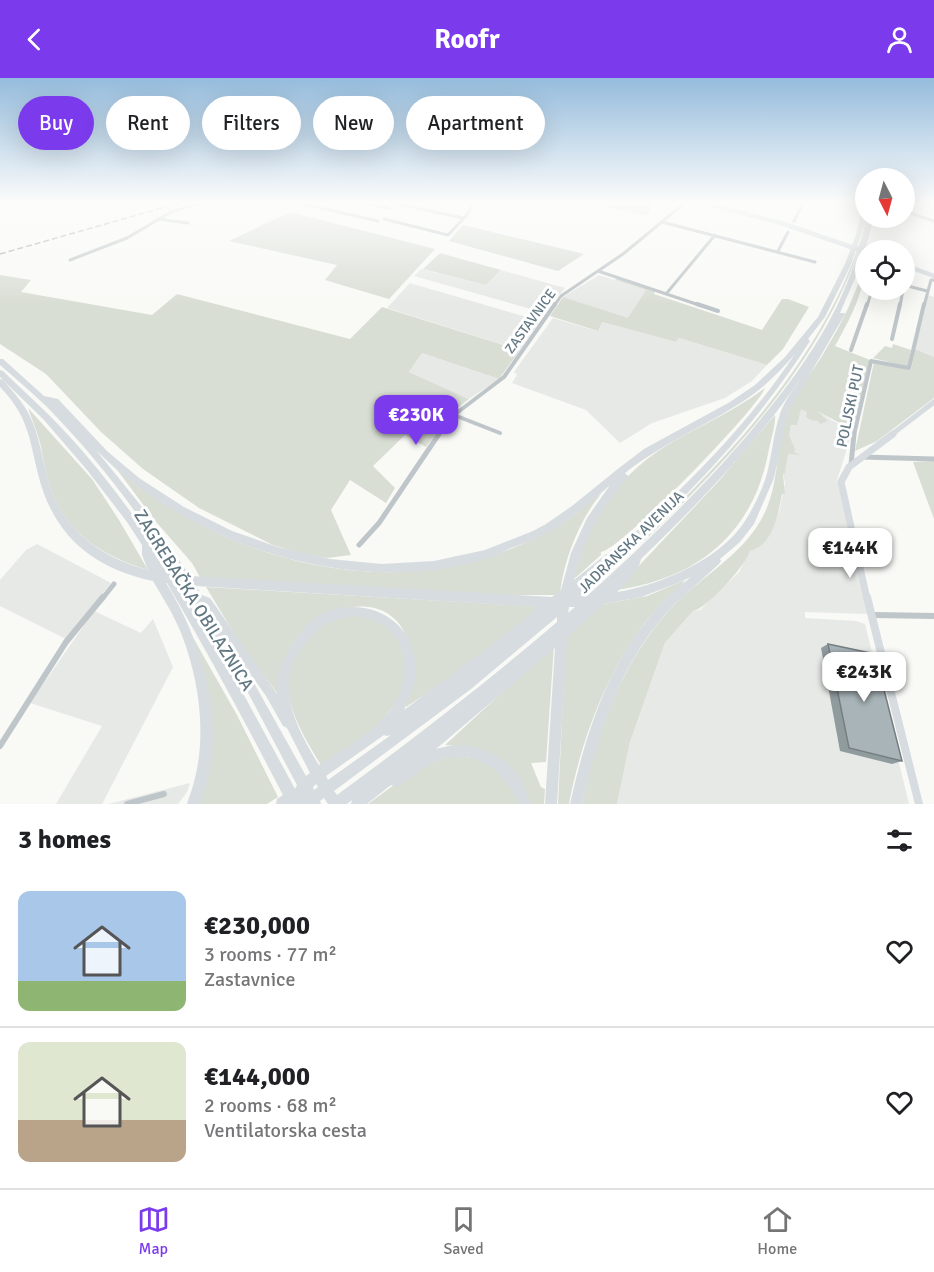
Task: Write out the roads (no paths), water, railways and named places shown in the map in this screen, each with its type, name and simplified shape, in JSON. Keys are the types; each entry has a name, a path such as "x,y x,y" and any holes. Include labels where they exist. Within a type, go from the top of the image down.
{"highway":[{"name":"JADRANSKA AVENIJA","path":"300,800 457,679 606,558 629,544 673,503 728,446 785,374 822,317 839,285 858,236"},
{"name":"JADRANSKA AVENIJA","path":"336,804 384,770 524,660 575,615 697,497 767,414 808,359 845,297 867,236"},
{"path":"576,804 591,741 603,708 630,653 669,604 740,536 760,504 770,478 784,412 841,315 845,307 845,297"},
{"path":"43,399 55,402 134,479 185,512 260,546 337,567 385,570 417,568 459,562 499,550 554,525 645,455 749,394 775,372 822,317"},
{"name":"ZAGREBAČKA OBILAZNICA","path":"0,361 43,399 83,441 110,473 176,564 315,804"},
{"name":"ZAGREBAČKA OBILAZNICA","path":"0,373 23,393 73,446 122,509 146,544 152,560 179,596 275,766 300,800"},
{"path":"0,382 15,396 27,417 37,445 43,480 54,510 83,543 120,566 170,579 256,586 509,599 601,600 641,592 693,571 723,551 740,536"},
{"path":"551,804 562,607 567,580 579,543 598,506 645,455"},
{"path":"357,804 467,717 541,654 631,570 642,551"},
{"path":"152,560 190,643 202,692 206,736 203,772 193,804"},
{"path":"198,599 206,602 295,731 336,804"},
{"path":"282,804 300,800 314,777 389,722 399,709 409,684 411,665 410,651 401,633 393,624 374,613 346,611 325,618 302,637 290,656 284,676 283,691 295,731"},
{"path":"364,804 420,762 439,753 459,750 482,755 506,771 525,804"}],"main road":[{"path":"817,236 855,248"},
{"path":"915,271 934,279"},
{"path":"919,804 841,488 842,476 851,465 934,402"}],"street":[{"path":"70,260 130,236"},
{"name":"ZASTAVNICE","path":"359,545 372,532 441,430 454,415 504,377 561,296 645,236"},
{"path":"666,294 714,236"},
{"path":"718,236 815,262"},
{"path":"778,251 786,236"},
{"path":"598,271 718,311"},
{"name":"POLJSKI PUT","path":"851,465 851,448 871,361 909,368 927,291 931,280 934,279"},
{"path":"915,288 927,291"},
{"name":"POLJSKI PUT","path":"851,350 868,300"},
{"path":"892,339 901,300"},
{"path":"454,415 500,433"},
{"path":"862,457 934,459"},
{"path":"0,746 66,642 114,584"},
{"path":"873,615 934,616"},
{"path":"128,804 164,794"}],"railway":[{"path":"0,254 64,236"}]}
